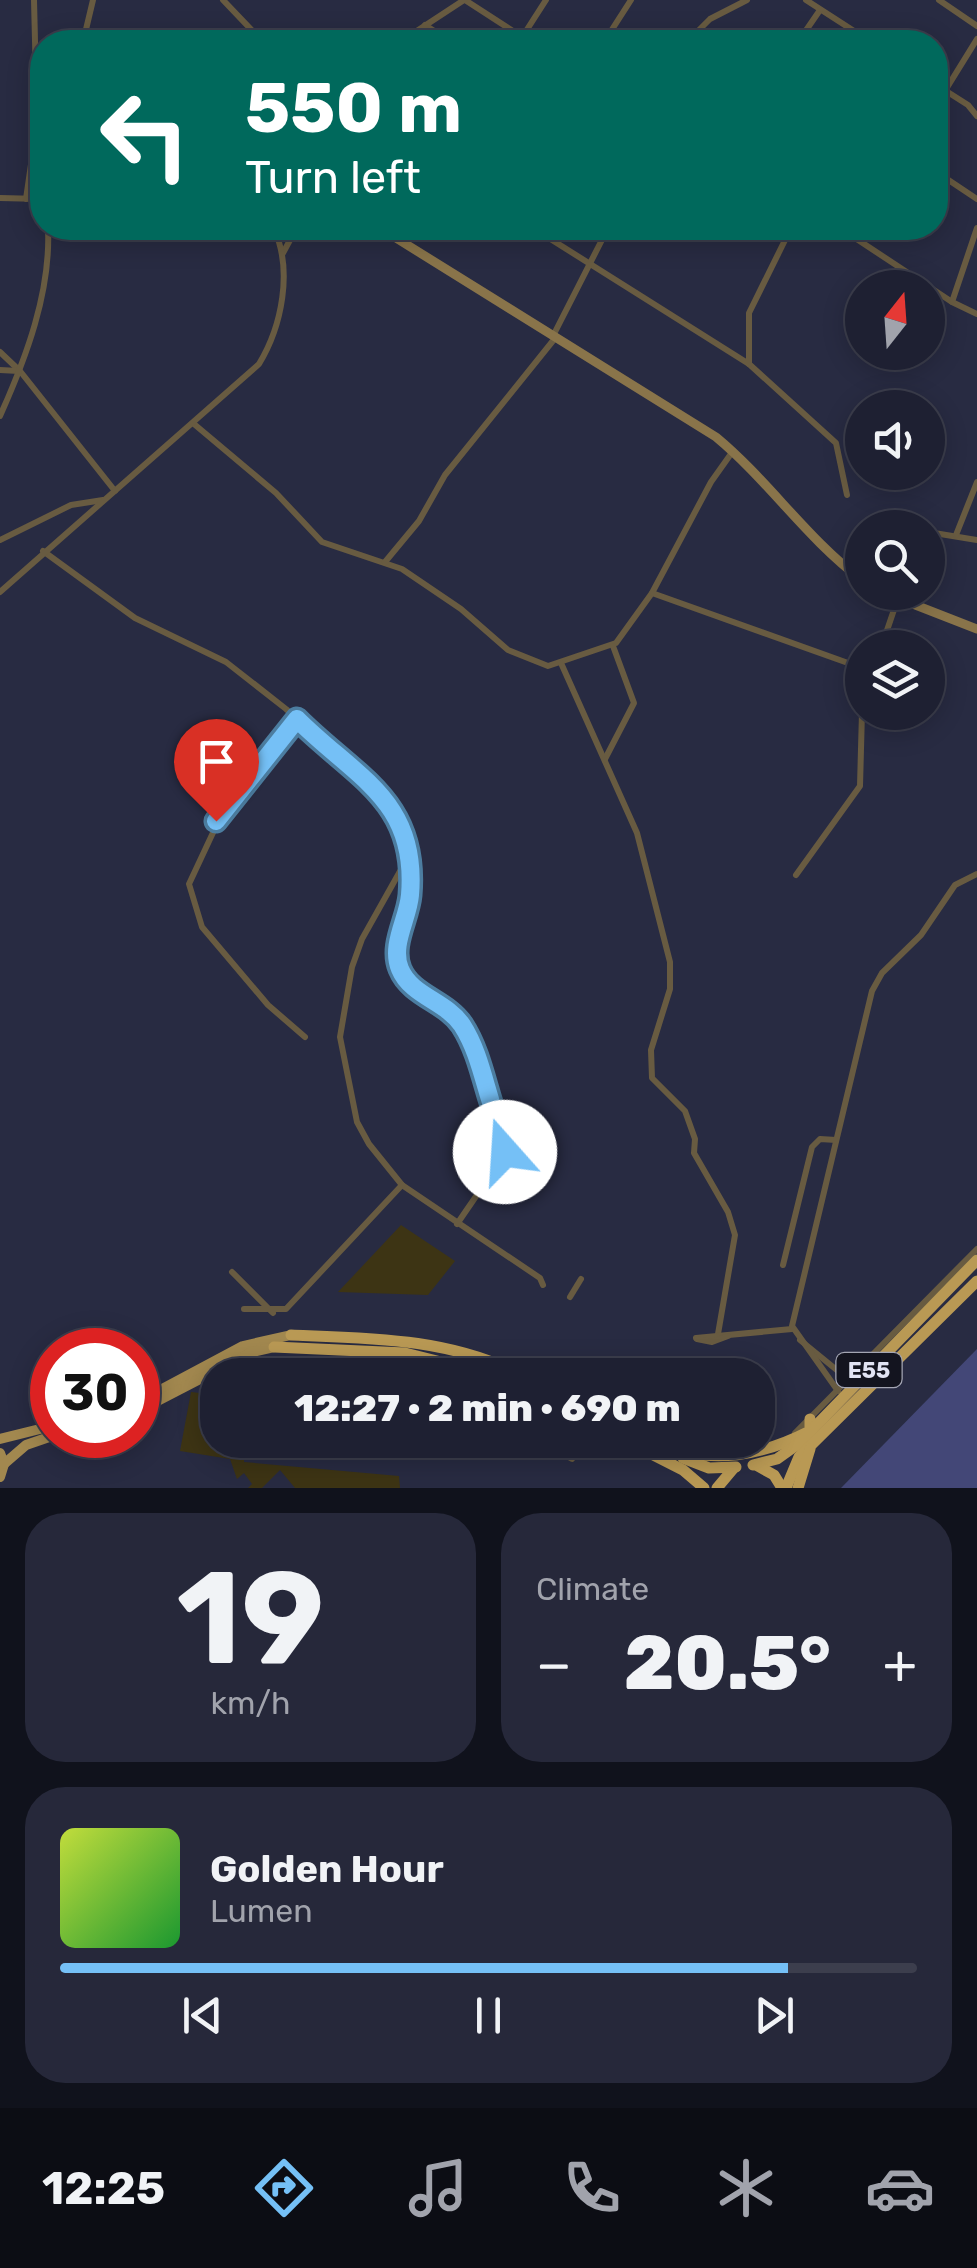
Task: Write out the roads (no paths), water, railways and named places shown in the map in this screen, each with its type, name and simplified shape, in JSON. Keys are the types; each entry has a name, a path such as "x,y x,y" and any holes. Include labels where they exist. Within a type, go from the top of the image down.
{"highway":[{"name":"E55","path":"784,1488 811,1431 977,1260"},
{"name":"E55","path":"752,1465 786,1454 977,1281"},
{"path":"291,1336 423,1343 477,1358"},
{"path":"274,1347 405,1353 425,1358"},
{"path":"775,1446 811,1431"},
{"path":"798,1488 811,1431"},
{"path":"658,1458 704,1488"},
{"path":"682,1458 694,1464 752,1465 774,1474 784,1488"},
{"path":"665,1462 694,1488"},
{"path":"717,1488 736,1467"}],"main road":[{"path":"160,1390 243,1346 291,1336"},
{"path":"160,1399 239,1358 274,1347"},
{"path":"0,1439 30,1432"},
{"path":"9,1488 2,1467 30,1443"}],"street":[{"path":"34,0 35,30"},
{"path":"86,30 93,0"},
{"path":"224,0 252,30"},
{"path":"417,30 465,0 506,30"},
{"path":"526,30 546,0"},
{"path":"612,30 631,0"},
{"path":"700,30 747,0"},
{"path":"806,0 852,30"},
{"path":"939,0 977,26"},
{"path":"806,30 820,10"},
{"path":"424,25 432,30"},
{"path":"948,88 977,39"},
{"path":"948,93 977,116"},
{"path":"26,199 30,171"},
{"path":"948,180 977,199"},
{"path":"0,198 30,199"},
{"path":"952,302 977,228"},
{"path":"0,416 20,371 46,280 48,240"},
{"path":"0,592 249,376 268,349 282,298 283,254 279,240"},
{"path":"283,254 289,240"},
{"path":"408,240 733,451 812,538 845,566"},
{"path":"553,240 749,364 836,443 847,494"},
{"path":"385,562 419,522 445,476 555,335 603,240"},
{"path":"749,364 748,316 786,240"},
{"path":"858,240 952,302 977,314"},
{"path":"0,352 20,371 115,491"},
{"path":"0,370 20,371"},
{"path":"194,424 276,492 322,542 385,562 448,599 518,656 541,665 561,663 584,650 613,646 652,593 711,482 733,451"},
{"path":"956,535 977,482"},
{"path":"0,540 63,508 105,500"},
{"path":"945,534 977,540"},
{"path":"43,551 135,618 220,657 297,719 392,805 408,836 410,894 397,948 399,966 412,986 462,1025 506,1143 503,1157 458,1224"},
{"path":"652,593 845,662"},
{"path":"931,610 977,629"},
{"path":"605,760 634,700 613,646"},
{"path":"561,663 637,833 670,962 670,989 650,1050 652,1078 688,1117 694,1154 730,1215 736,1238 718,1334"},
{"path":"297,719 226,806 189,884 202,926 268,1005 305,1037"},
{"path":"796,875 856,795 862,775 862,730"},
{"path":"408,859 370,920 353,964 340,1044 358,1125 402,1185 540,1278 543,1285"},
{"path":"838,1391 832,1374 792,1329 876,981 921,934 955,885 977,874"},
{"path":"784,1265 812,1147 820,1139 836,1140"},
{"path":"244,1310 273,1312 288,1308 402,1185"},
{"path":"811,1431 838,1391 977,1249"},
{"path":"232,1272 273,1312"},
{"path":"570,1297 581,1280"},
{"path":"728,1336 696,1338 712,1342 728,1336 792,1329"},
{"path":"832,1374 849,1380"}]}
